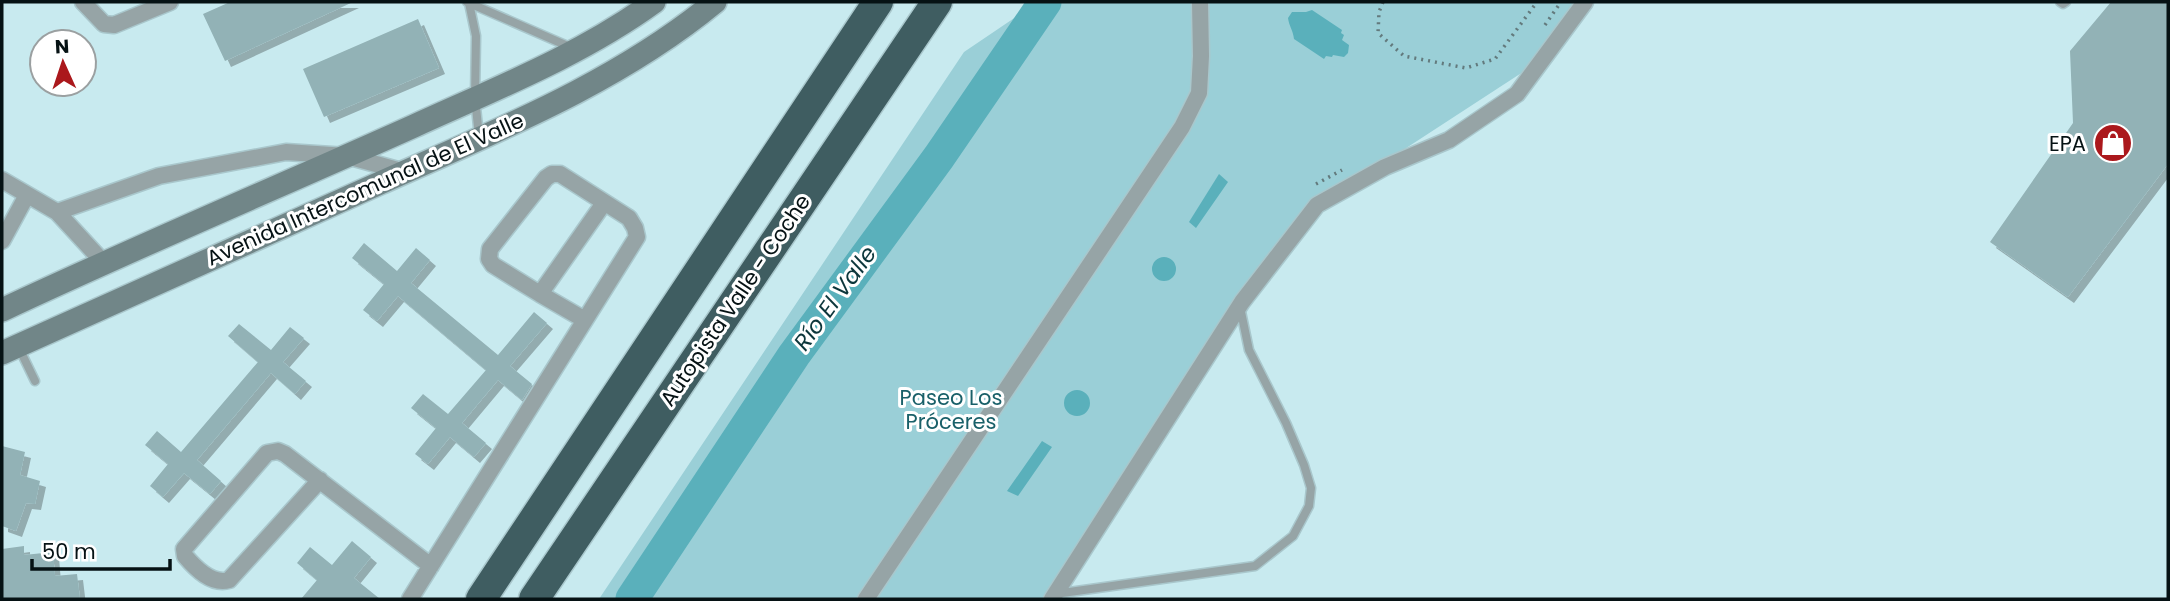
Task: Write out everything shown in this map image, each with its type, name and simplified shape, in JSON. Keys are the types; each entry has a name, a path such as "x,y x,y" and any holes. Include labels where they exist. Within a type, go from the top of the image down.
{"highway":[{"path":"481,599 878,2"},
{"name":"Autopista Valle - Coche","path":"534,599 937,2"}],"main road":[{"name":"Avenida Intercomunal de El Valle","path":"2,310 103,262 475,98 576,50 654,2"},
{"name":"Avenida Intercomunal de El Valle","path":"10,349 479,139 575,93 684,28 715,2"}],"street":[{"path":"83,2 104,24 114,26 170,2"},
{"path":"866,599 1182,127 1199,93 1200,2"},
{"path":"1054,597 1240,305 1317,205 1385,167 1450,139 1517,94 1584,2"},
{"path":"57,212 159,176 286,152 347,156 405,172"},
{"path":"410,599 431,566 637,237 629,218 560,174 552,174 490,249 489,259 493,265 585,320"},
{"path":"2,180 57,212 103,262"},
{"path":"2,241 27,195"},
{"path":"540,294 604,203"},
{"path":"320,480 229,580 220,583 213,581 185,556 184,549 267,453 278,451 285,453 320,480 431,566"}],"lane":[{"path":"468,2 576,50"},
{"path":"468,2 476,36 475,98 479,139"},
{"path":"2060,2 2066,2"},
{"path":"1054,597 1255,566 1293,536 1309,506 1311,488 1286,423 1249,350 1240,305"},
{"path":"10,349 35,381"}],"path":[{"path":"1383,2 1378,12 1378,33 1405,57 1466,68 1495,59 1537,2"}],"green space":[{"name":"Paseo Los Próceres","path":"1038,2 1586,2 1543,59 1331,197 1240,305 1053,599 599,599 964,52"}],"shaded area":[{"path":"1312,10 1342,30 1342,40 1349,45 1348,53 1344,57 1333,55 1324,59 1294,39 1288,18 1292,12"},
{"path":"1219,174 1228,182 1196,228 1189,222"},
{"path":"1159,257 1169,257 1176,264 1176,274 1169,281 1159,281 1152,274 1152,264"},
{"path":"1077,390 1086,394 1090,403 1086,412 1077,416 1068,412 1064,403 1068,394"},
{"path":"1042,441 1052,447 1018,496 1007,491"}],"building":[{"path":"230,2 353,2 225,61 203,14"},
{"name":"EPA","path":"2111,2 2168,2 2168,164 2068,297 1990,242 2073,123 2070,51"},
{"path":"418,19 439,68 324,117 303,69"},
{"path":"364,243 397,271 416,248 430,260 411,283 498,355 534,312 547,323 510,366 532,384 522,400 498,380 462,423 486,443 474,457 450,437 428,464 415,454 436,428 411,408 423,394 448,414 486,370 398,296 377,321 363,310 384,284 352,258"},
{"path":"239,324 271,350 290,327 304,338 283,362 306,381 295,394 271,373 197,460 221,481 210,494 184,473 163,497 150,486 168,464 145,445 157,431 181,452 258,362 228,336"},
{"path":"2,446 25,452 20,475 40,481 35,504 26,503 16,531 2,526"},
{"path":"352,541 371,557 354,578 380,599 301,599 317,580 297,563 310,547 332,565"},
{"path":"24,546 24,555 53,552 55,576 77,574 80,599 2,599 2,549"}],"waterway":[{"name":"Río El Valle","path":"632,599 794,355 939,157 1045,2"}],"place":[{"name":"EPA","path":"2113,143"}]}
